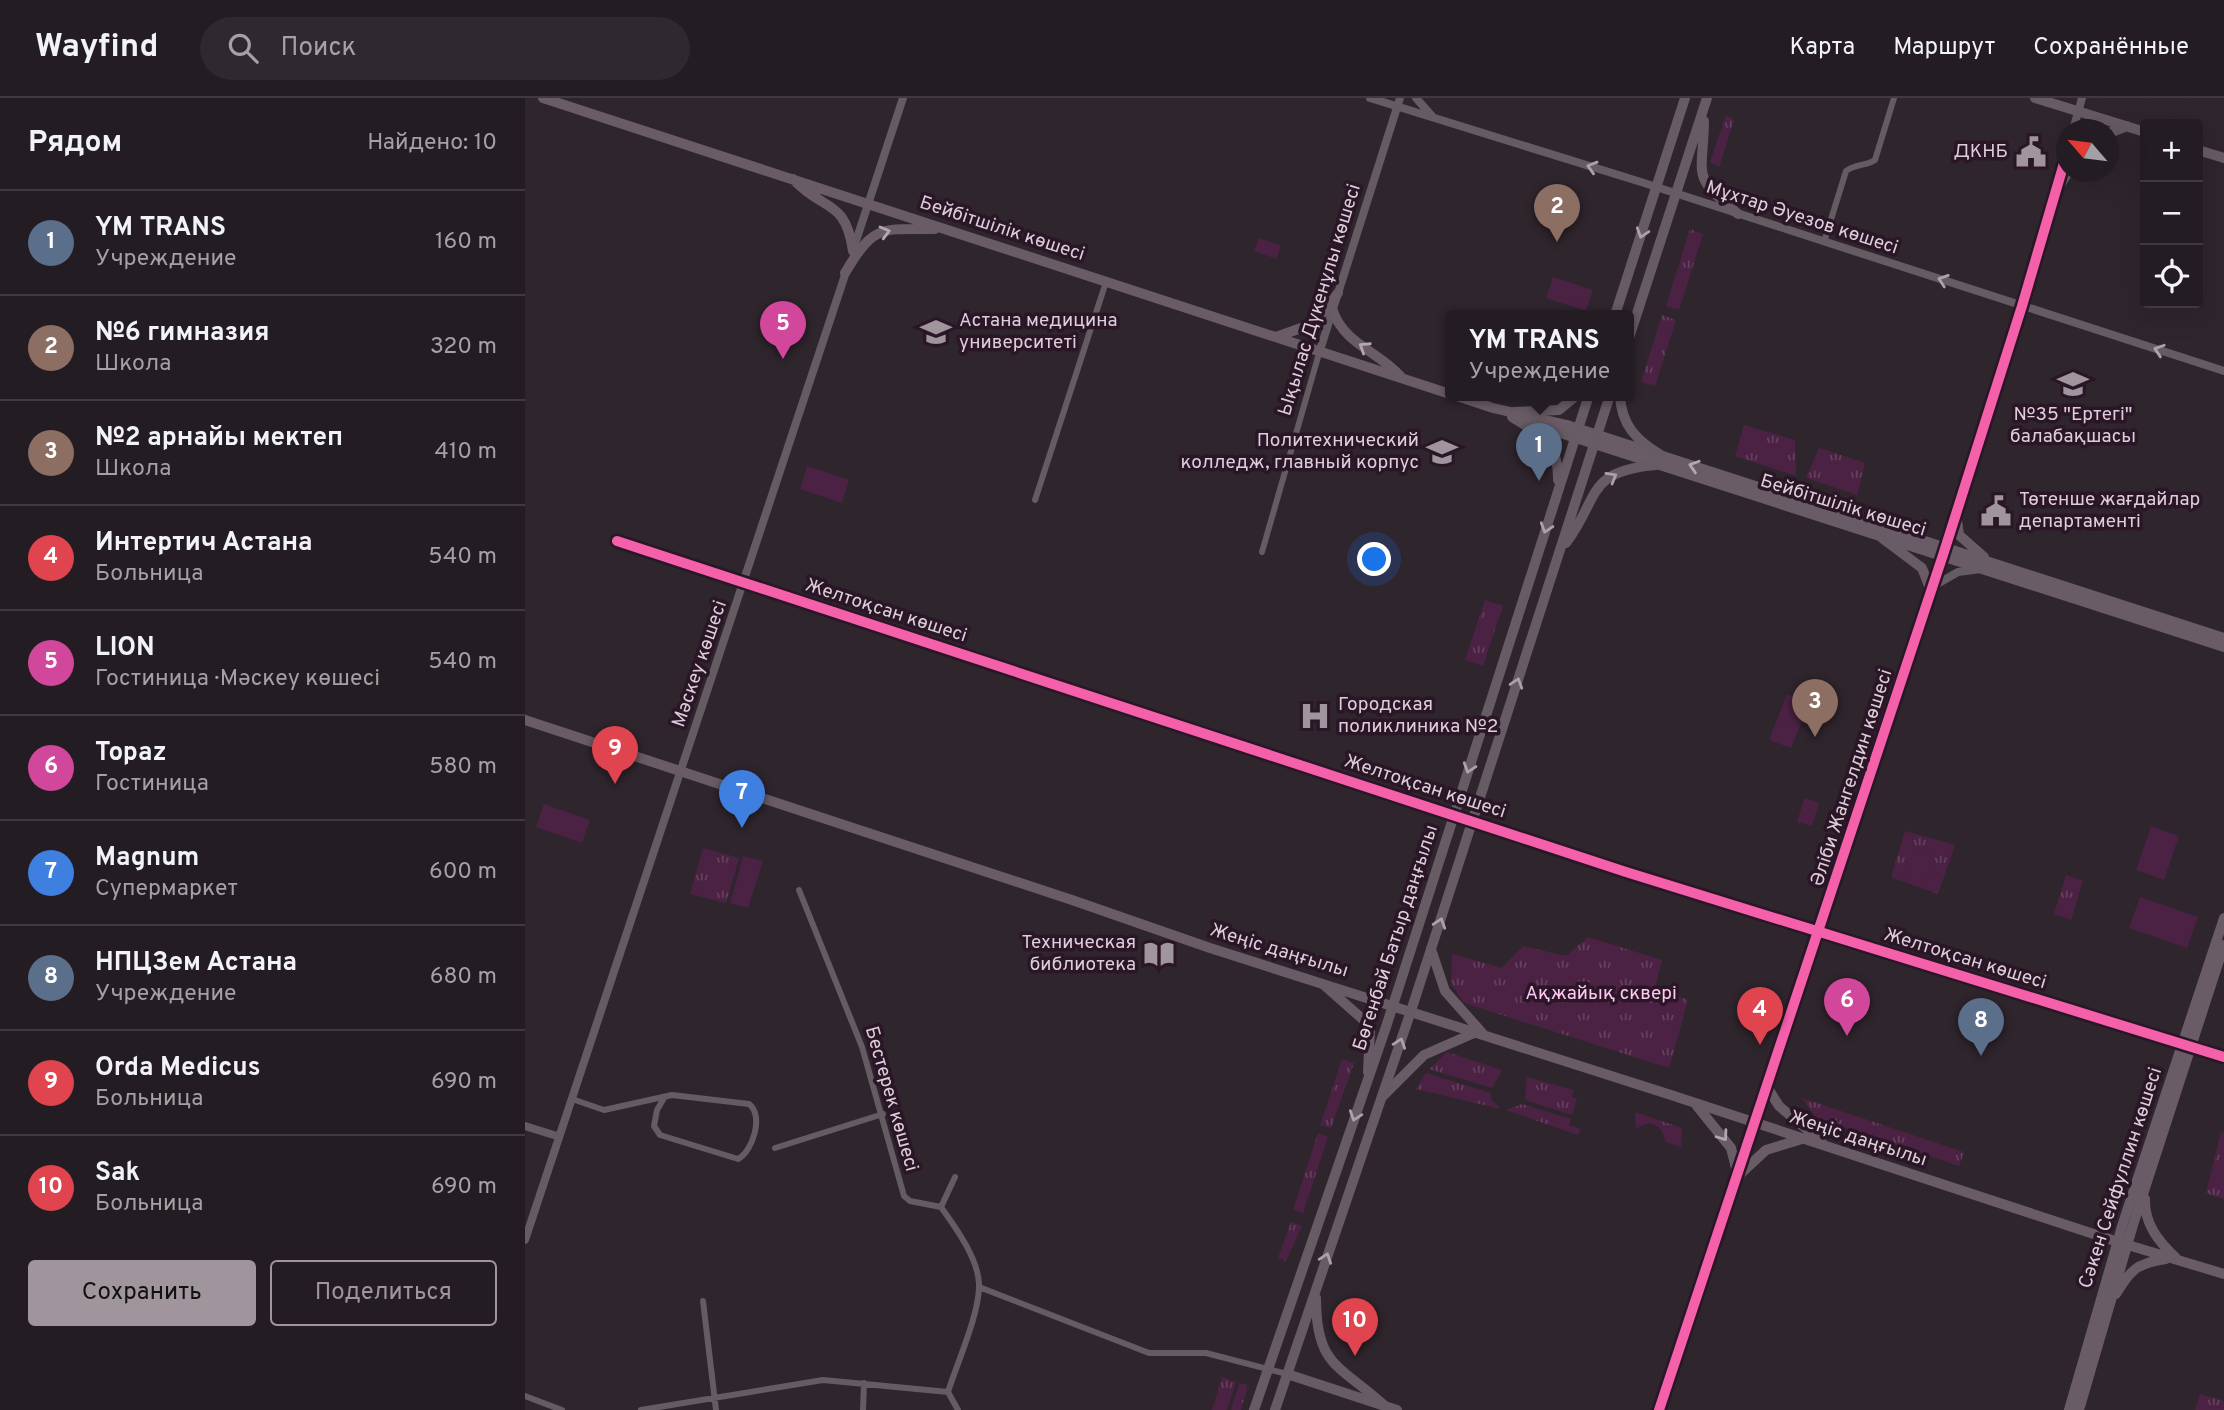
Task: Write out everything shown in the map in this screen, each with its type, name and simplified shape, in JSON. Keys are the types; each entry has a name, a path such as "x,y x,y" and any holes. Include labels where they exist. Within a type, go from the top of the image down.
{"main road":[{"name":"Бейбітшілік көшесі","path":"543,98 1445,393"},
{"path":"1617,310 1685,98"},
{"path":"2035,98 2140,130"},
{"path":"1634,322 1706,103"},
{"path":"1706,103 1702,178 1709,190 1738,214"},
{"path":"2119,129 2127,126"},
{"path":"2203,152 2224,158"},
{"path":"793,178 809,195 841,212 849,226 853,251"},
{"path":"2055,193 2062,182"},
{"path":"845,274 862,245 878,232 944,229"},
{"path":"1276,337 1315,323 1338,293"},
{"path":"1332,311 1346,335 1391,365 1401,378"},
{"name":"Бейбітшілік көшесі","path":"1471,401 1944,551 1983,568 2224,647"},
{"path":"1513,415 1559,410 1570,401"},
{"name":"Бөгенбай Батыр даңғылы","path":"1254,1410 1393,1005 1588,401"},
{"name":"Бөгенбай Батыр даңғылы","path":"1275,1410 1411,1011 1608,401"},
{"path":"1621,401 1626,425 1641,444 1659,460"},
{"path":"1513,415 1547,441 1555,453 1557,492"},
{"name":"Бейбітшілік көшесі","path":"1659,460 1879,535 2004,567 2224,638"},
{"path":"1560,551 1576,530 1596,488 1608,477 1659,460"},
{"path":"1955,514 1959,535 1980,555 2004,567"},
{"path":"1879,535 1922,568 1931,589"},
{"name":"Жеңіс даңғылы","path":"525,720 1474,1033 2123,1244 2224,1274"},
{"name":"Сәкен Сейфуллин көшесі","path":"2078,1410 2123,1244 2148,1181 2224,918"},
{"name":"Сәкен Сейфуллин көшесі","path":"2069,1410 2187,1046 2224,946"},
{"path":"1431,949 1445,992 1485,1035"},
{"path":"1321,983 1367,1023 1370,1030 1367,1082"},
{"path":"1382,1097 1423,1055 1474,1033"},
{"path":"1767,1087 1779,1106 1828,1147"},
{"path":"1695,1103 1726,1140 1734,1157 1738,1176"},
{"path":"1738,1176 1766,1150 1803,1138"},
{"path":"2148,1181 2145,1201 2147,1218 2156,1237 2176,1259"},
{"path":"2108,1307 2131,1270 2153,1261 2176,1259"},
{"path":"1316,1288 1316,1321 1322,1350 1350,1378 1385,1406"},
{"path":"1287,1374 1397,1410"}],"street":[{"name":"Мәскеу көшесі","path":"525,1240 557,1136 572,1099 745,583 903,98"},
{"name":"Мұхтар Әуезов көшесі","path":"1370,98 1399,102 1434,118 1676,193 2224,371"},
{"path":"1416,98 1434,118"},
{"path":"1825,242 1846,171 1852,166 1875,160 1894,98"},
{"path":"2076,119 2082,98"},
{"name":"Ықылас Дүкенұлы көшесі","path":"1262,552 1332,311 1399,102"},
{"name":"Әліби Жангелдин көшесі","path":"1659,1410 1820,932 1944,551 2058,182"},
{"path":"1035,500 1107,282"},
{"name":"Желтоқсан көшесі","path":"617,541 1454,816 2224,1058"},
{"path":"1931,589 1958,572 1983,568"},
{"name":"Бестерек көшесі","path":"799,890 862,1046 904,1196 910,1201 941,1207"},
{"path":"572,1099 604,1110 672,1095 748,1104 754,1108 757,1120 747,1151 738,1159 660,1135 654,1126 657,1110 664,1098"},
{"path":"775,1147 883,1114"},
{"path":"525,1126 557,1136"},
{"path":"955,1177 941,1207 965,1245 976,1271 979,1287 948,1392 958,1410"},
{"path":"979,1287 1149,1353 1206,1353 1287,1374"},
{"path":"703,1301 716,1410"},
{"path":"641,1410 810,1381 864,1383 948,1392"},
{"path":"863,1410 864,1383"},
{"path":"525,1396 562,1410"}],"green space":[{"path":"1726,115 1734,120 1719,167 1710,162"},
{"path":"1690,229 1703,234 1679,310 1666,306"},
{"path":"1259,238 1281,246 1276,259 1254,251"},
{"path":"1553,277 1593,290 1586,310 1546,298"},
{"path":"1662,315 1676,320 1655,386 1641,382"},
{"path":"1744,425 1795,440 1796,476 1735,456"},
{"path":"1819,448 1865,463 1857,495 1806,478"},
{"path":"807,466 849,480 842,503 800,489"},
{"path":"1485,600 1503,606 1483,666 1465,660"},
{"path":"1787,694 1809,703 1791,748 1769,740"},
{"path":"1804,798 1819,803 1812,826 1797,822"},
{"path":"544,804 590,820 582,843 536,827"},
{"path":"2151,826 2179,836 2164,880 2136,870"},
{"path":"1905,831 1955,845 1938,894 1924,889 1936,855 1916,848 1904,882 1891,877"},
{"path":"703,848 739,858 726,903 690,894"},
{"path":"1915,848 1936,855 1924,889 1904,882"},
{"path":"743,856 763,861 748,908 730,903"},
{"path":"2066,875 2083,881 2071,920 2054,914"},
{"path":"2140,897 2198,917 2187,948 2129,928"},
{"name":"Ақжайық сквері","path":"1588,937 1662,960 1655,988 1688,1000 1669,1068 1464,1003 1451,984 1452,954 1502,968 1523,946 1566,956"},
{"path":"1447,1052 1502,1070 1492,1088 1429,1069"},
{"path":"1342,1059 1354,1063 1331,1128 1320,1125"},
{"path":"1426,1073 1491,1093 1491,1099 1501,1109 1416,1089"},
{"path":"1527,1077 1574,1090 1572,1097 1577,1099 1572,1115 1525,1100"},
{"path":"1802,1098 1964,1152 1959,1166 1816,1118"},
{"path":"1522,1104 1571,1119 1569,1125 1581,1129 1578,1135 1506,1110"},
{"path":"1635,1112 1682,1128 1681,1147 1665,1142 1662,1131 1655,1125 1646,1124 1636,1129"},
{"path":"2221,1132 2224,1133 2224,1199 2206,1193"},
{"path":"1318,1133 1328,1137 1303,1213 1293,1210"},
{"path":"1291,1222 1302,1226 1286,1261 1278,1258"},
{"path":"1222,1377 1236,1382 1227,1410 1212,1410"},
{"path":"1239,1383 1248,1385 1241,1410 1231,1410"},
{"path":"2200,1394 2224,1401 2224,1410 2195,1410"}],"cycle path":[{"path":"1659,1410 1943,555 2058,182"},
{"path":"617,541 1626,872 2224,1057"}],"place":[{"name":"ДКНБ","path":"2031,152"},
{"name":"№6 гимназия","path":"1557,242"},
{"name":"Астана медицина университеті","path":"936,332"},
{"name":"LION","path":"783,359"},
{"name":"№35 \"Ертегі\" балабақшасы","path":"2073,384"},
{"name":"Политехнический колледж, главный корпус","path":"1442,452"},
{"name":"YM TRANS","path":"1539,481"},
{"name":"Төтенше жағдайлар департаменті","path":"1996,511"},
{"name":"Городская поликлиника №2","path":"1315,716"},
{"name":"№2 арнайы мектеп","path":"1815,737"},
{"name":"Orda Medicus","path":"615,784"},
{"name":"Magnum","path":"742,828"},
{"name":"Техническая библиотека","path":"1159,954"},
{"name":"Topaz","path":"1847,1036"},
{"name":"Интертич Астана","path":"1760,1045"},
{"name":"НПЦЗем Астана","path":"1981,1056"},
{"name":"Sak","path":"1355,1356"}]}
